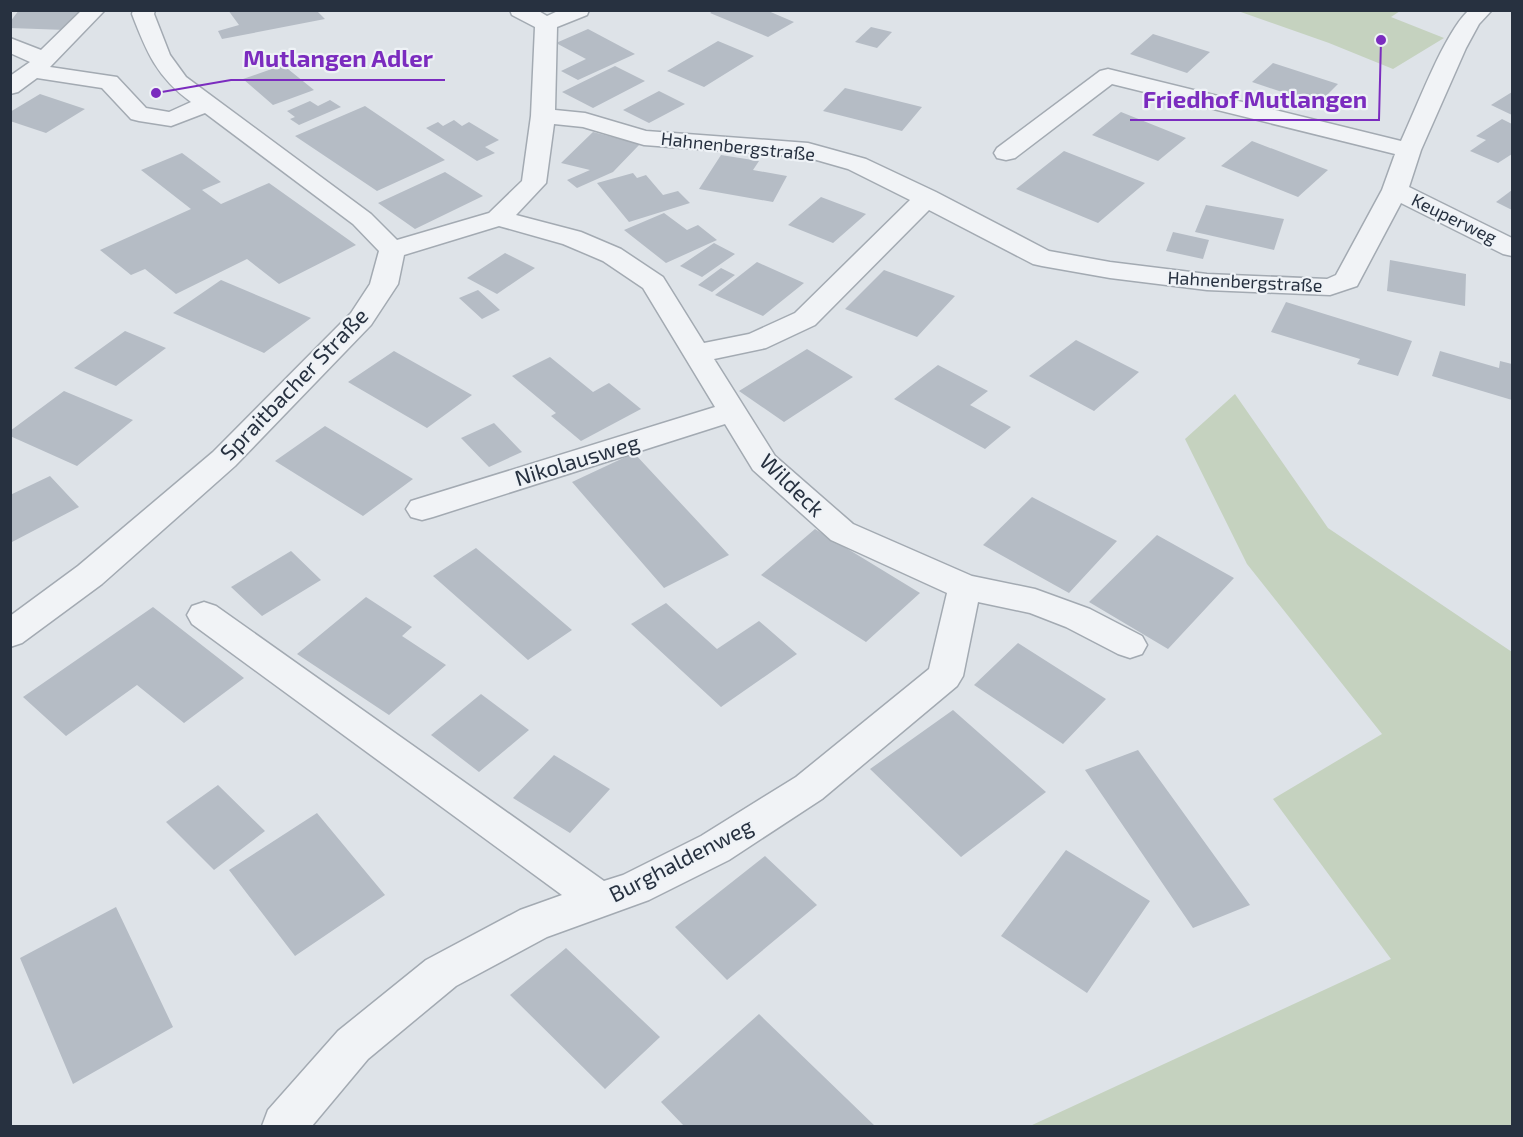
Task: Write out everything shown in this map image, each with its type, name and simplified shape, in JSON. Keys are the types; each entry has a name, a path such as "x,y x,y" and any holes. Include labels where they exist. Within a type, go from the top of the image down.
{"street":[{"path":"10,87 38,66 95,10"},
{"path":"144,10 143,14 159,56 178,82 362,219 392,250 498,218 534,183 543,116 546,24"},
{"path":"520,10 546,24"},
{"path":"546,24 579,10"},
{"name":"Hahnenbergstraße","path":"543,116 585,120 644,138 808,150 856,164 927,197 1042,258 1110,270 1207,282 1330,287 1347,280 1395,190 1409,150 1455,48 1470,21 1482,10"},
{"path":"10,44 38,66 108,82 140,114 171,119 207,104"},
{"path":"1006,153 1108,76 1409,150"},
{"name":"Keuperweg","path":"1395,190 1512,248"},
{"path":"696,353 756,342 805,319 903,224 927,197"},
{"name":"Wildeck","path":"498,218 572,238 612,255 653,283 764,463 842,532 965,588 991,591 1035,602 1078,618 1130,645"},
{"name":"Spraitbacher Straße","path":"10,634 90,575 224,459 361,319 384,284 392,250"},
{"name":"Nikolausweg","path":"422,509 731,412"},
{"name":"Burghaldenweg","path":"284,1126 353,1045 441,973 534,923 635,888 715,848 809,788 945,676 965,588"},
{"path":"204,615 601,901"}],"green space":[{"path":"1238,11 1400,11 1391,17 1444,38 1393,69 1329,43"},
{"path":"1235,394 1328,528 1512,652 1512,1126 1030,1126 1391,959 1273,799 1382,734 1247,564 1185,439"}],"building":[{"path":"19,10 82,10 66,30 10,28 10,22"},
{"path":"228,10 316,10 325,19 222,39 218,31 239,25"},
{"path":"714,10 766,10 794,22 768,37 710,13"},
{"path":"871,27 892,32 877,48 855,42"},
{"path":"588,29 635,54 578,80 561,71 586,59 556,43"},
{"path":"1153,34 1210,52 1187,73 1130,54"},
{"path":"718,41 754,56 704,87 667,71"},
{"path":"1273,63 1338,84 1318,104 1252,82"},
{"path":"283,65 314,90 273,105 243,79"},
{"path":"615,66 645,81 593,108 562,92"},
{"path":"845,88 922,107 902,131 823,111"},
{"path":"659,91 685,104 649,123 623,110"},
{"path":"1512,92 1512,115 1491,105"},
{"path":"40,94 85,109 46,133 10,121 10,112"},
{"path":"330,100 341,107 299,125 290,119 295,117 287,111 310,101 318,106"},
{"path":"365,106 445,160 377,191 295,136"},
{"path":"1121,112 1186,138 1158,161 1092,135"},
{"path":"1502,119 1512,124 1512,154 1498,163 1470,151 1486,140 1476,136"},
{"path":"454,120 462,126 469,122 499,140 485,147 495,153 477,161 426,128 438,122 443,126"},
{"path":"593,132 640,144 613,172 577,188 567,180 590,170 561,163"},
{"path":"1252,141 1328,170 1298,197 1221,166"},
{"path":"1064,151 1145,183 1098,223 1016,189"},
{"path":"182,153 221,182 202,190 221,204 269,183 356,245 279,284 247,259 176,294 145,269 131,275 100,250 191,209 141,170"},
{"path":"721,155 759,161 753,170 787,176 773,202 699,189"},
{"path":"445,172 483,196 415,229 378,203"},
{"path":"633,173 637,178 646,175 663,195 678,191 690,203 629,222 597,183"},
{"path":"1512,190 1512,210 1496,202"},
{"path":"821,197 866,214 833,243 788,225"},
{"path":"1206,205 1284,219 1274,250 1195,232"},
{"path":"664,213 687,230 698,225 717,240 666,263 624,230"},
{"path":"1173,232 1209,240 1203,259 1166,251"},
{"path":"714,243 735,254 702,277 680,266"},
{"path":"505,253 535,268 497,294 467,278"},
{"path":"1390,260 1466,274 1465,306 1387,291"},
{"path":"757,262 804,283 763,316 715,295"},
{"path":"721,268 735,275 712,292 698,285"},
{"path":"884,270 955,296 917,337 845,309"},
{"path":"221,280 311,318 264,353 173,313"},
{"path":"478,290 500,310 482,319 459,298"},
{"path":"1286,302 1412,341 1398,376 1357,364 1360,359 1271,332"},
{"path":"125,331 166,348 116,386 74,368"},
{"path":"1076,340 1139,372 1094,411 1029,376"},
{"path":"807,349 853,377 784,422 739,391"},
{"path":"394,351 472,395 427,428 348,382"},
{"path":"1440,351 1499,368 1500,361 1512,364 1512,400 1432,376"},
{"path":"550,357 593,392 609,383 641,409 581,441 551,416 556,413 512,376"},
{"path":"938,365 988,391 970,405 1011,427 985,449 894,399"},
{"path":"64,391 133,420 77,466 10,436 10,431"},
{"path":"494,423 522,452 489,467 461,438"},
{"path":"325,426 413,479 363,516 275,461"},
{"path":"634,453 729,555 664,588 572,482"},
{"path":"50,476 79,507 12,542 10,495"},
{"path":"1032,497 1117,541 1069,593 983,545"},
{"path":"815,529 920,593 866,642 761,575"},
{"path":"1157,535 1234,578 1168,649 1089,602"},
{"path":"476,548 572,630 528,660 433,576"},
{"path":"291,551 321,580 262,616 231,587"},
{"path":"366,597 412,627 402,636 446,665 389,715 297,654"},
{"path":"666,603 717,649 759,621 797,654 721,707 631,624"},
{"path":"153,607 244,678 184,723 137,685 66,736 23,697"},
{"path":"1018,643 1106,699 1063,744 974,685"},
{"path":"481,694 529,730 479,772 431,735"},
{"path":"953,710 1046,792 961,857 870,769"},
{"path":"1138,750 1250,905 1193,928 1085,770"},
{"path":"554,755 610,789 570,833 513,798"},
{"path":"218,785 265,831 214,870 166,822"},
{"path":"317,813 385,895 295,956 229,870"},
{"path":"1066,850 1150,901 1087,993 1001,936"},
{"path":"765,856 817,905 727,980 675,927"},
{"path":"116,907 173,1027 73,1084 20,958"},
{"path":"566,948 660,1037 605,1089 510,995"},
{"path":"759,1014 875,1126 684,1126 661,1102"}],"place":[{"name":"Friedhof Mutlangen","path":"1381,40"},
{"name":"Mutlangen Adler","path":"156,93"}]}
